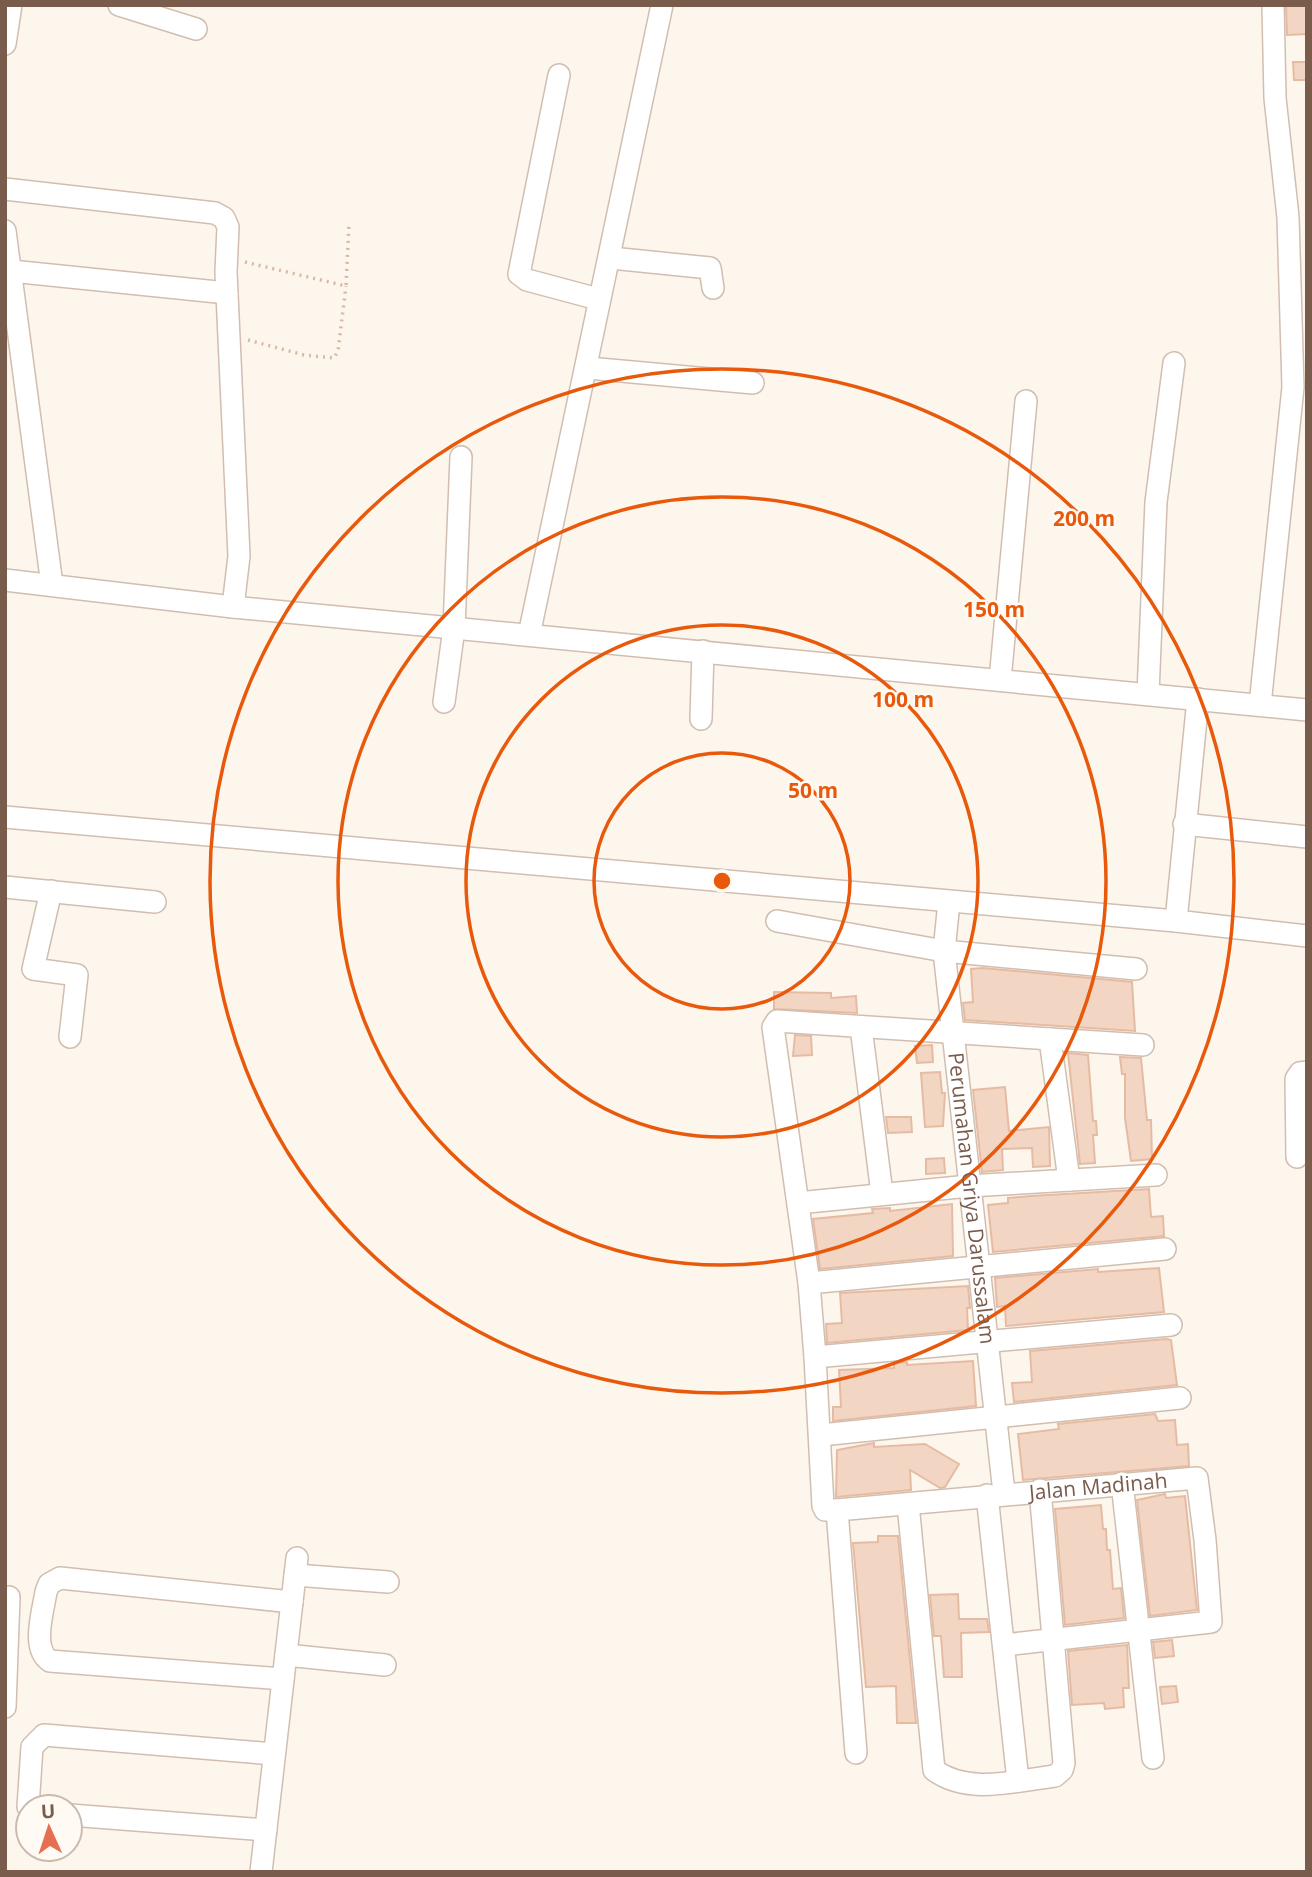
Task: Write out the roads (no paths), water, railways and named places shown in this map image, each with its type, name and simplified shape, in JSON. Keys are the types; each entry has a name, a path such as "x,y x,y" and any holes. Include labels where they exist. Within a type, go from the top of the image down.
{"street":[{"path":"5,44 11,5"},
{"path":"119,5 196,29"},
{"path":"529,635 587,368 598,299 611,258 662,5"},
{"path":"1260,705 1293,387 1288,217 1275,98 1273,5"},
{"path":"559,75 519,274 527,280 598,299"},
{"path":"5,188 215,214 224,218 228,227 227,293 239,556 233,607"},
{"path":"5,231 52,585"},
{"path":"611,258 710,268 713,288"},
{"path":"11,271 227,293"},
{"path":"1148,694 1156,502 1174,363"},
{"path":"587,368 753,383"},
{"path":"1000,680 1026,401"},
{"path":"444,702 453,635 461,457"},
{"path":"5,580 453,635 529,635 703,665 1000,680 1148,694 1196,714 1260,705 1307,710"},
{"path":"701,719 703,665"},
{"path":"1175,921 1196,714"},
{"path":"5,817 945,927 1136,969"},
{"path":"1184,824 1307,836"},
{"path":"5,887 155,902"},
{"path":"51,891 33,969 77,975 70,1037"},
{"path":"777,921 945,927 1175,921 1307,936"},
{"name":"Perumahan Griya Darussalam","path":"945,927 953,1033 996,1416 996,1494 1004,1645 1018,1781"},
{"path":"856,1754 836,1510 825,1510 823,1506 821,1435 809,1283 773,1024 777,1021 1143,1045"},
{"path":"861,1027 882,1194"},
{"path":"1050,1039 1069,1180"},
{"path":"1297,1157 1296,1079 1300,1073 1307,1073"},
{"path":"798,1203 969,1186 1156,1175"},
{"path":"809,1283 1165,1249"},
{"path":"815,1357 1171,1325"},
{"path":"821,1435 1180,1398"},
{"name":"Jalan Madinah","path":"836,1510 1197,1478 1210,1622 1139,1630"},
{"path":"1122,1483 1153,1758"},
{"path":"908,1504 934,1770 959,1784 1018,1781 1055,1776 1062,1770 1064,1763 1051,1642 1040,1490"},
{"path":"261,1872 296,1566 388,1583"},
{"path":"283,1679 50,1661 43,1657 39,1647 42,1619 49,1584 60,1578 292,1602"},
{"path":"5,1707 9,1597"},
{"path":"1004,1645 1051,1642 1139,1630"},
{"path":"286,1655 385,1665"},
{"path":"29,1793 32,1747 44,1735 274,1754"},
{"path":"84,1816 265,1830"}]}
